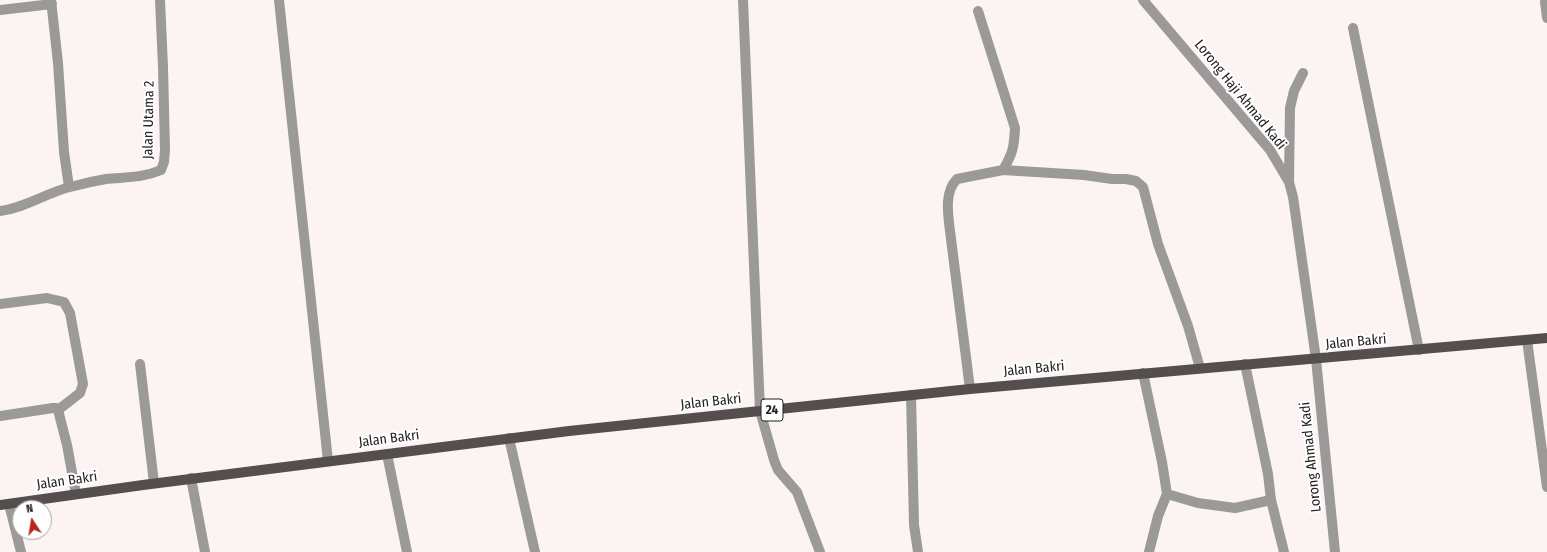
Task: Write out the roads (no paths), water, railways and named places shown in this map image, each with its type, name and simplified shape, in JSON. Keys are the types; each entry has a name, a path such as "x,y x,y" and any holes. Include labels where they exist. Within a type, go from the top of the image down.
{"main road":[{"name":"Jalan Bakri","path":"4,505 191,478 509,438 970,389 1547,338"}],"street":[{"name":"Jalan Utama 2","path":"0,211 12,209 69,187 105,179 133,178 152,174 161,170 164,162 164,67 160,0"},
{"path":"279,0 328,461"},
{"path":"743,0 760,411 778,470 797,492 820,552"},
{"name":"Lorong Haji Ahmad Kadi","path":"1143,0 1270,150 1289,182 1293,197 1316,359"},
{"path":"0,10 52,2 64,152 69,187"},
{"path":"1545,2 1547,18"},
{"path":"978,11 1015,128 1014,146 1011,156 1003,170"},
{"path":"1353,28 1419,350"},
{"path":"1289,182 1290,108 1294,91 1303,74"},
{"path":"970,389 950,231 948,196 952,184 957,179 1003,170 1126,179 1136,181 1143,187 1158,244 1188,326 1200,368"},
{"path":"0,304 48,298 64,302 70,313 83,384 80,393 58,410"},
{"path":"1527,340 1547,488"},
{"name":"Lorong Ahmad Kadi","path":"1316,359 1335,552"},
{"path":"140,364 154,483"},
{"path":"1245,364 1268,474 1271,500 1284,552"},
{"path":"1143,373 1162,462 1167,494 1158,516 1149,552"},
{"path":"911,395 914,525 918,552"},
{"path":"0,416 53,408 58,410"},
{"path":"58,410 67,445 76,494"},
{"path":"509,438 535,552"},
{"path":"387,454 407,552"},
{"path":"191,478 205,552"},
{"path":"1167,494 1198,503 1235,508 1271,500"},
{"path":"4,505 21,552"}]}
